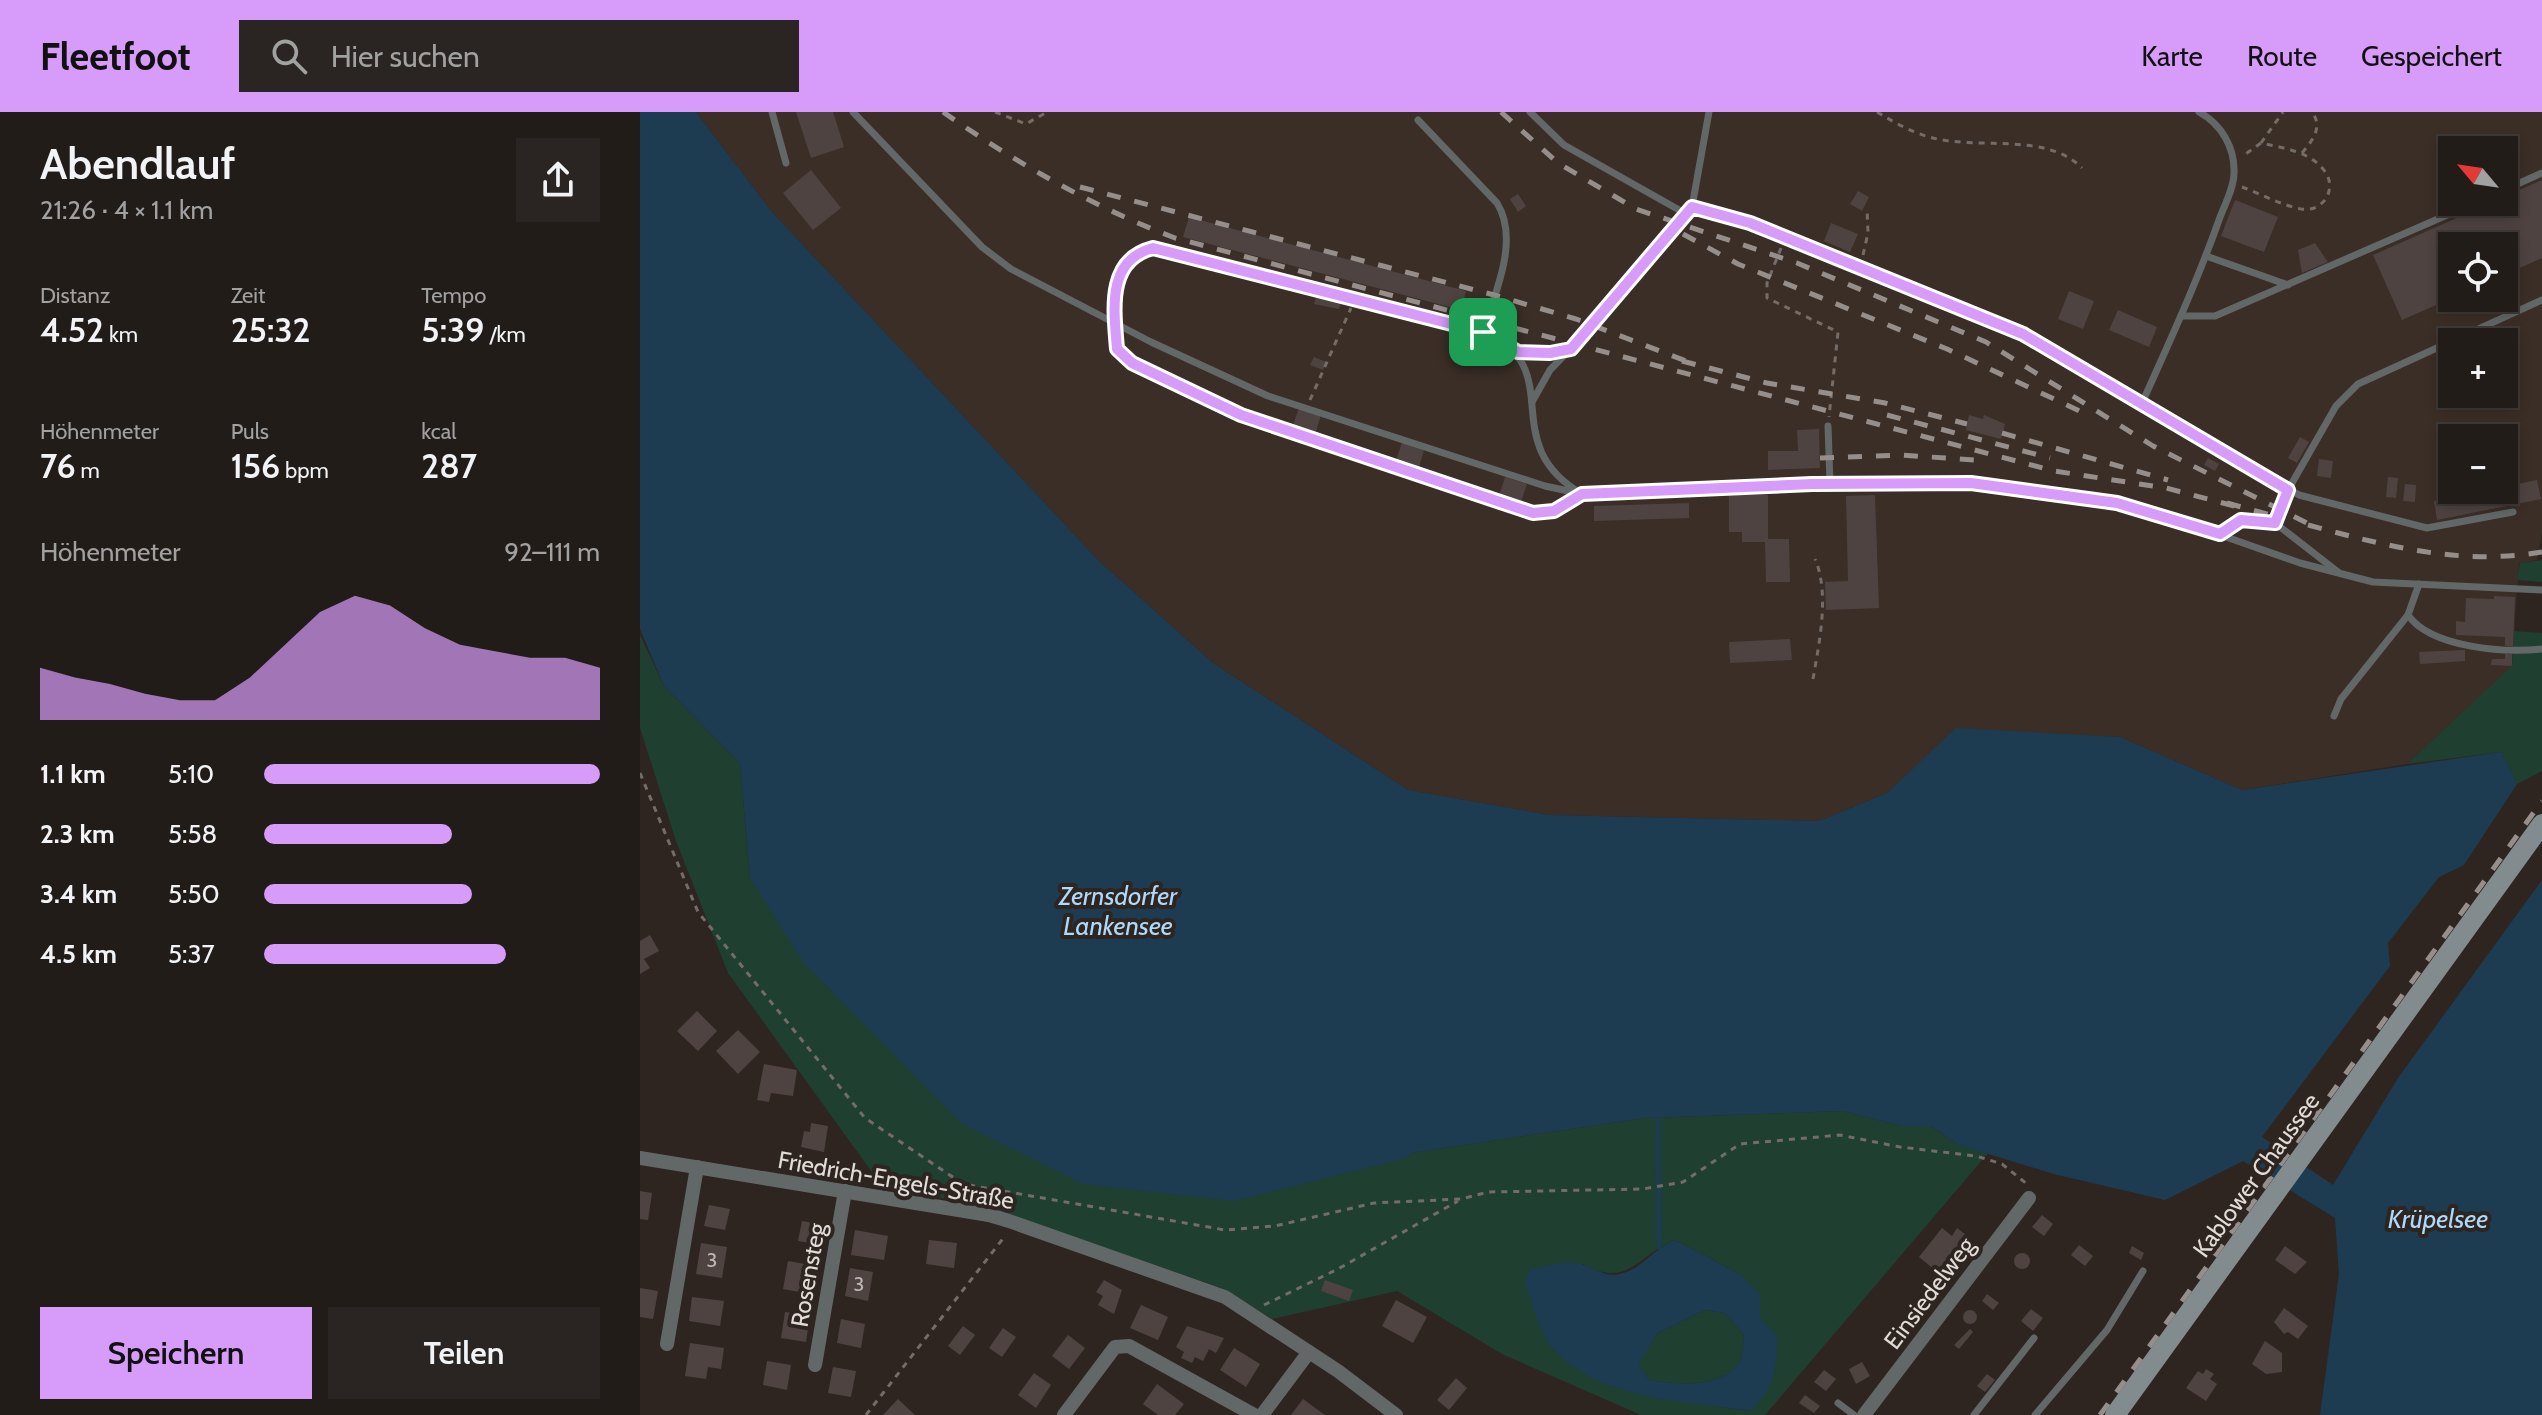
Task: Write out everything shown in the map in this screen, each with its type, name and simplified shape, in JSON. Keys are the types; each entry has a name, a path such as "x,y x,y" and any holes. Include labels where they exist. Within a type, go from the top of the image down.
{"street":[{"name":"Kablower Chaussee","path":"2115,1415 2542,824"},
{"name":"Friedrich-Engels-Straße","path":"640,1158 1009,1221 1225,1297 1309,1352 1396,1415"},
{"path":"667,1344 697,1167"},
{"name":"Rosensteg","path":"815,1365 845,1191"},
{"name":"Einsiedelweg","path":"1864,1415 2029,1198"},
{"path":"1064,1415 1115,1347 1129,1346 1254,1415"},
{"path":"1262,1415 1309,1352"}],"lane":[{"path":"772,112 786,163"},
{"path":"853,112 995,258 1115,324 1268,396 1545,486 1582,494 1830,483 1943,481 1999,486 2117,503 2342,575 2373,582 2542,590"},
{"path":"1530,112 1564,145 1688,215"},
{"path":"1531,404 1540,383 1688,215 1709,112"},
{"path":"2142,403 2206,256 2232,183 2232,150 2218,126 2199,112"},
{"path":"1418,120 1497,203 1505,217 1505,250 1483,332"},
{"path":"2518,184 2542,173"},
{"path":"1692,207 1729,215 2023,334 2288,490 2427,528 2513,512"},
{"path":"2181,316 2215,316 2445,216"},
{"path":"1571,349 1550,353 1518,352 1483,332 1153,248 1128,260 1119,275 1114,293 1117,349 1132,363 1241,415 1533,513 1554,511 1582,494"},
{"path":"2206,256 2288,285"},
{"path":"2342,575 2275,523 2288,490 2336,406 2367,377 2542,300"},
{"path":"1518,352 1527,368 1535,440 1543,458 1554,475 1582,494"},
{"path":"1828,426 1830,483"},
{"path":"2334,716 2341,699 2408,615 2419,584"},
{"path":"2408,615 2429,635 2452,642 2505,650 2542,649"},
{"path":"2035,1415 2107,1330 2143,1271"},
{"path":"1974,1415 2034,1338"},
{"path":"1838,1403 1854,1415"}],"path":[{"path":"995,112 1026,124 1047,112"},
{"path":"1877,112 1902,127 1933,138 2042,148 2074,161 2082,168"},
{"path":"2233,163 2261,143 2283,112"},
{"path":"2302,153 2317,130 2317,119 2312,112"},
{"path":"2232,183 2303,209 2319,206 2329,195 2331,181 2323,168 2302,153 2261,143"},
{"path":"1859,267 1868,233 1867,208"},
{"path":"1786,238 1767,283 1767,298 1838,332 1828,426"},
{"path":"1306,408 1356,298"},
{"path":"2220,534 2241,520 2275,523"},
{"path":"1813,679 1821,613 1820,569 1815,559"},
{"path":"640,773 698,912 865,1118 963,1184 1225,1230 1275,1226 1374,1203 1461,1199 1488,1192 1643,1189 1683,1182 1740,1144 1840,1135 1900,1147 1976,1156 2002,1164 2033,1188 2029,1198"},
{"path":"1250,1313 1338,1269 1461,1199"},
{"path":"866,1415 1004,1237 1009,1221"}],"shaded area":[{"path":"696,112 2542,112 2542,531 2537,560 2519,563 2512,667 2407,764 2242,790 2120,737 1956,729 1887,793 1819,821 1550,815 1408,790 1213,663 1098,560 772,212"}],"green space":[{"path":"2542,560 2542,582 2517,580 2520,563"},
{"path":"2514,631 2542,633 2542,771 2517,784 2501,752 2407,764 2512,666"},
{"path":"640,635 664,686 740,763 750,878 1409,1153 1645,1118 1842,1111 1902,1126 1931,1126 1959,1145 1989,1152 1765,1415 1641,1415 1502,1354 1397,1291 1272,1319 1224,1289 987,1207 882,1186 728,973 676,841 640,728","holes":["1675,1240 1740,1274 1760,1318 1750,1411 1670,1399 1623,1387 1576,1365 1552,1348 1583,1264 1598,1271 1622,1272"]},
{"path":"1705,1310 1725,1313 1744,1335 1740,1361 1722,1377 1711,1381 1672,1383 1649,1380 1637,1364 1658,1333"}],"water":[{"name":"Zernsdorfer Lankensee","path":"640,112 696,112 772,212 1098,560 1213,663 1408,790 1550,815 1819,821 1887,793 1956,728 2120,737 2242,790 2501,752 2517,784 2464,865 2439,877 2388,943 2390,966 2262,1137 2333,1185 2398,1078 2542,880 2542,1415 2320,1415 2339,1274 2335,1218 2243,1161 2165,1200 2054,1174 1959,1145 1931,1126 1902,1126 1842,1111 1645,1118 1410,1153 1406,1158 1234,1201 1084,1184 962,1124 804,963 750,878 740,763 664,686 640,629"},
{"path":"1675,1240 1740,1274 1760,1295 1760,1318 1777,1336 1776,1358 1770,1386 1750,1411 1672,1401 1620,1389 1573,1366 1553,1349 1544,1334 1525,1281 1531,1269 1575,1263 1604,1273 1621,1274","holes":["1705,1310 1725,1313 1744,1335 1740,1361 1732,1370 1722,1377 1698,1383 1649,1380 1638,1364 1658,1333"]}],"building":[{"path":"796,112 833,112 844,147 811,158"},
{"path":"811,170 841,208 813,230 783,193"},
{"path":"2542,180 2542,258 2518,269 2518,232 2438,232 2438,304 2402,320 2373,255 2461,216 2518,216 2518,191"},
{"path":"1858,191 1869,197 1862,211 1850,204"},
{"path":"1518,194 1526,206 1518,212 1510,199"},
{"path":"2235,200 2278,217 2264,252 2221,236"},
{"path":"1189,217 1466,291 1461,310 1183,237"},
{"path":"1831,223 1858,234 1850,252 1824,241"},
{"path":"2315,243 2328,262 2302,273 2298,250"},
{"path":"2069,291 2094,301 2083,329 2058,319"},
{"path":"1316,297 1341,302 1339,309 1314,304"},
{"path":"2118,310 2157,327 2149,347 2109,330"},
{"path":"1314,357 1326,362 1323,370 1310,365"},
{"path":"1299,408 1321,415 1314,438 1291,431"},
{"path":"1969,415 1983,419 1984,415 2005,424 2001,439 1966,430"},
{"path":"1819,429 1820,468 1768,470 1768,451 1798,451 1797,430"},
{"path":"2300,437 2309,442 2297,463 2288,458"},
{"path":"1402,442 1424,450 1418,471 1395,464"},
{"path":"2208,458 2219,464 2215,471 2204,465"},
{"path":"2319,459 2333,461 2331,478 2317,476"},
{"path":"1505,477 1527,484 1520,505 1498,499"},
{"path":"2388,477 2398,478 2396,498 2386,497"},
{"path":"2537,480 2541,499 2518,504 2518,484"},
{"path":"2405,484 2416,485 2415,502 2403,501"},
{"path":"1729,495 1768,495 1768,539 1789,539 1790,582 1766,582 1765,542 1742,542 1742,532 1729,532"},
{"path":"1875,495 1879,608 1826,610 1825,582 1848,581 1846,496"},
{"path":"2438,500 2438,504 2516,504 2437,520 2434,501"},
{"path":"1689,503 1689,518 1594,521 1594,506"},
{"path":"2494,596 2515,597 2513,646 2505,646 2505,637 2456,635 2456,621 2465,622 2466,598 2494,599"},
{"path":"1790,639 1792,660 1730,663 1729,642"},
{"path":"2465,650 2465,661 2420,664 2419,652"},
{"path":"2505,654 2512,654 2512,666 2491,665 2492,659 2505,659"},
{"path":"650,935 659,951 644,959 650,968 640,974 640,941"},
{"path":"697,1011 717,1031 698,1051 677,1031"},
{"path":"738,1030 760,1052 738,1074 716,1051"},
{"path":"764,1064 797,1070 793,1096 771,1093 769,1102 757,1100"},
{"path":"811,1123 828,1126 824,1152 801,1147 804,1131 810,1132"},
{"path":"640,1191 652,1193 648,1220 640,1219"},
{"path":"709,1205 730,1209 725,1230 704,1226"},
{"path":"2042,1215 2053,1224 2044,1236 2032,1227"},
{"path":"802,1221 824,1225 821,1245 798,1241"},
{"path":"1942,1228 1952,1236 1957,1228 1970,1238 1941,1275 1919,1257"},
{"path":"855,1230 888,1236 884,1260 851,1255"},
{"path":"929,1240 957,1243 954,1268 926,1264"},
{"path":"701,1243 727,1247 722,1278 696,1274"},
{"path":"2079,1245 2093,1256 2085,1266 2071,1255"},
{"path":"2132,1246 2144,1253 2141,1260 2129,1253"},
{"path":"2285,1246 2307,1262 2295,1274 2275,1260"},
{"path":"2022,1253 2028,1255 2028,1267 2022,1269 2016,1267 2014,1261 2016,1255"},
{"path":"788,1261 810,1265 805,1293 783,1289"},
{"path":"850,1268 873,1272 868,1301 845,1296"},
{"path":"1104,1280 1122,1290 1114,1314 1098,1305 1103,1296 1096,1292"},
{"path":"1325,1280 1353,1290 1349,1301 1321,1291"},
{"path":"640,1288 658,1291 653,1319 640,1317"},
{"path":"1987,1294 1999,1303 1993,1310 1982,1301"},
{"path":"692,1297 724,1301 720,1326 689,1321"},
{"path":"1396,1300 1427,1317 1413,1343 1382,1326"},
{"path":"1141,1305 1168,1317 1158,1340 1130,1328"},
{"path":"2284,1308 2308,1326 2298,1339 2288,1332 2284,1334 2274,1322"},
{"path":"2031,1309 2043,1318 2033,1331 2021,1321"},
{"path":"1970,1310 1977,1317 1970,1324 1963,1317"},
{"path":"785,1312 810,1316 806,1342 781,1338"},
{"path":"841,1319 865,1324 861,1348 837,1343"},
{"path":"963,1326 975,1335 960,1355 948,1346"},
{"path":"1187,1326 1224,1338 1216,1353 1209,1349 1203,1361 1195,1357 1192,1363 1181,1358 1184,1352 1176,1347"},
{"path":"1003,1328 1016,1337 1002,1357 989,1348"},
{"path":"1970,1329 1973,1332 1959,1349 1954,1345"},
{"path":"1068,1335 1085,1348 1069,1369 1052,1356"},
{"path":"2265,1341 2282,1353 2282,1372 2266,1374 2252,1364"},
{"path":"690,1343 724,1348 721,1369 708,1367 706,1379 685,1376"},
{"path":"1234,1348 1260,1364 1246,1387 1220,1370"},
{"path":"767,1361 791,1365 787,1390 763,1385"},
{"path":"1862,1362 1870,1376 1856,1384 1849,1369"},
{"path":"833,1367 856,1371 851,1397 828,1393"},
{"path":"2206,1369 2214,1374 2210,1379 2217,1384 2206,1401 2186,1388 2198,1371 2203,1374"},
{"path":"1824,1370 1836,1379 1826,1391 1814,1382"},
{"path":"1034,1373 1051,1385 1036,1408 1018,1395"},
{"path":"1987,1374 1995,1380 1985,1392 1977,1386"},
{"path":"1456,1378 1467,1388 1449,1410 1437,1400"},
{"path":"1157,1384 1184,1404 1175,1415 1158,1415 1143,1404"},
{"path":"1805,1395 1820,1406 1814,1413 1799,1403"},
{"path":"898,1399 915,1415 883,1415"},
{"path":"1303,1399 1325,1415 1291,1415"}],"waterway":[{"path":"1658,1120 1659,1247"}],"railway":[{"path":"943,112 1055,182 1175,238 2054,471 2166,488 2238,507"},
{"path":"1501,112 1558,163 1636,209 1797,263 1986,342 2153,446 2317,528"},
{"path":"1080,187 1494,295 1576,319 1691,363"},
{"path":"1683,234 1738,264 1947,349 2084,413"},
{"path":"1682,361 1767,383 1885,403 1967,424"},
{"path":"1887,415 2050,458"},
{"path":"2002,433 2168,480"},
{"path":"1820,458 1900,455 1975,460"},
{"path":"2227,503 2281,518"},
{"path":"2308,525 2424,552 2482,557 2542,552"},
{"path":"2100,1415 2542,801"}],"route":[{"path":"1692,207 1750,223 2023,334 2288,490 2275,523 2241,520 2220,534 2117,503 1943,481 1582,494 1554,511 1533,513 1241,415 1132,363 1117,349 1114,293 1119,275 1128,260 1141,251 1153,248 1483,332 1527,354 1571,349 1692,207"}],"water label":[{"name":"Krüpelsee","path":"2438,1219"}]}
